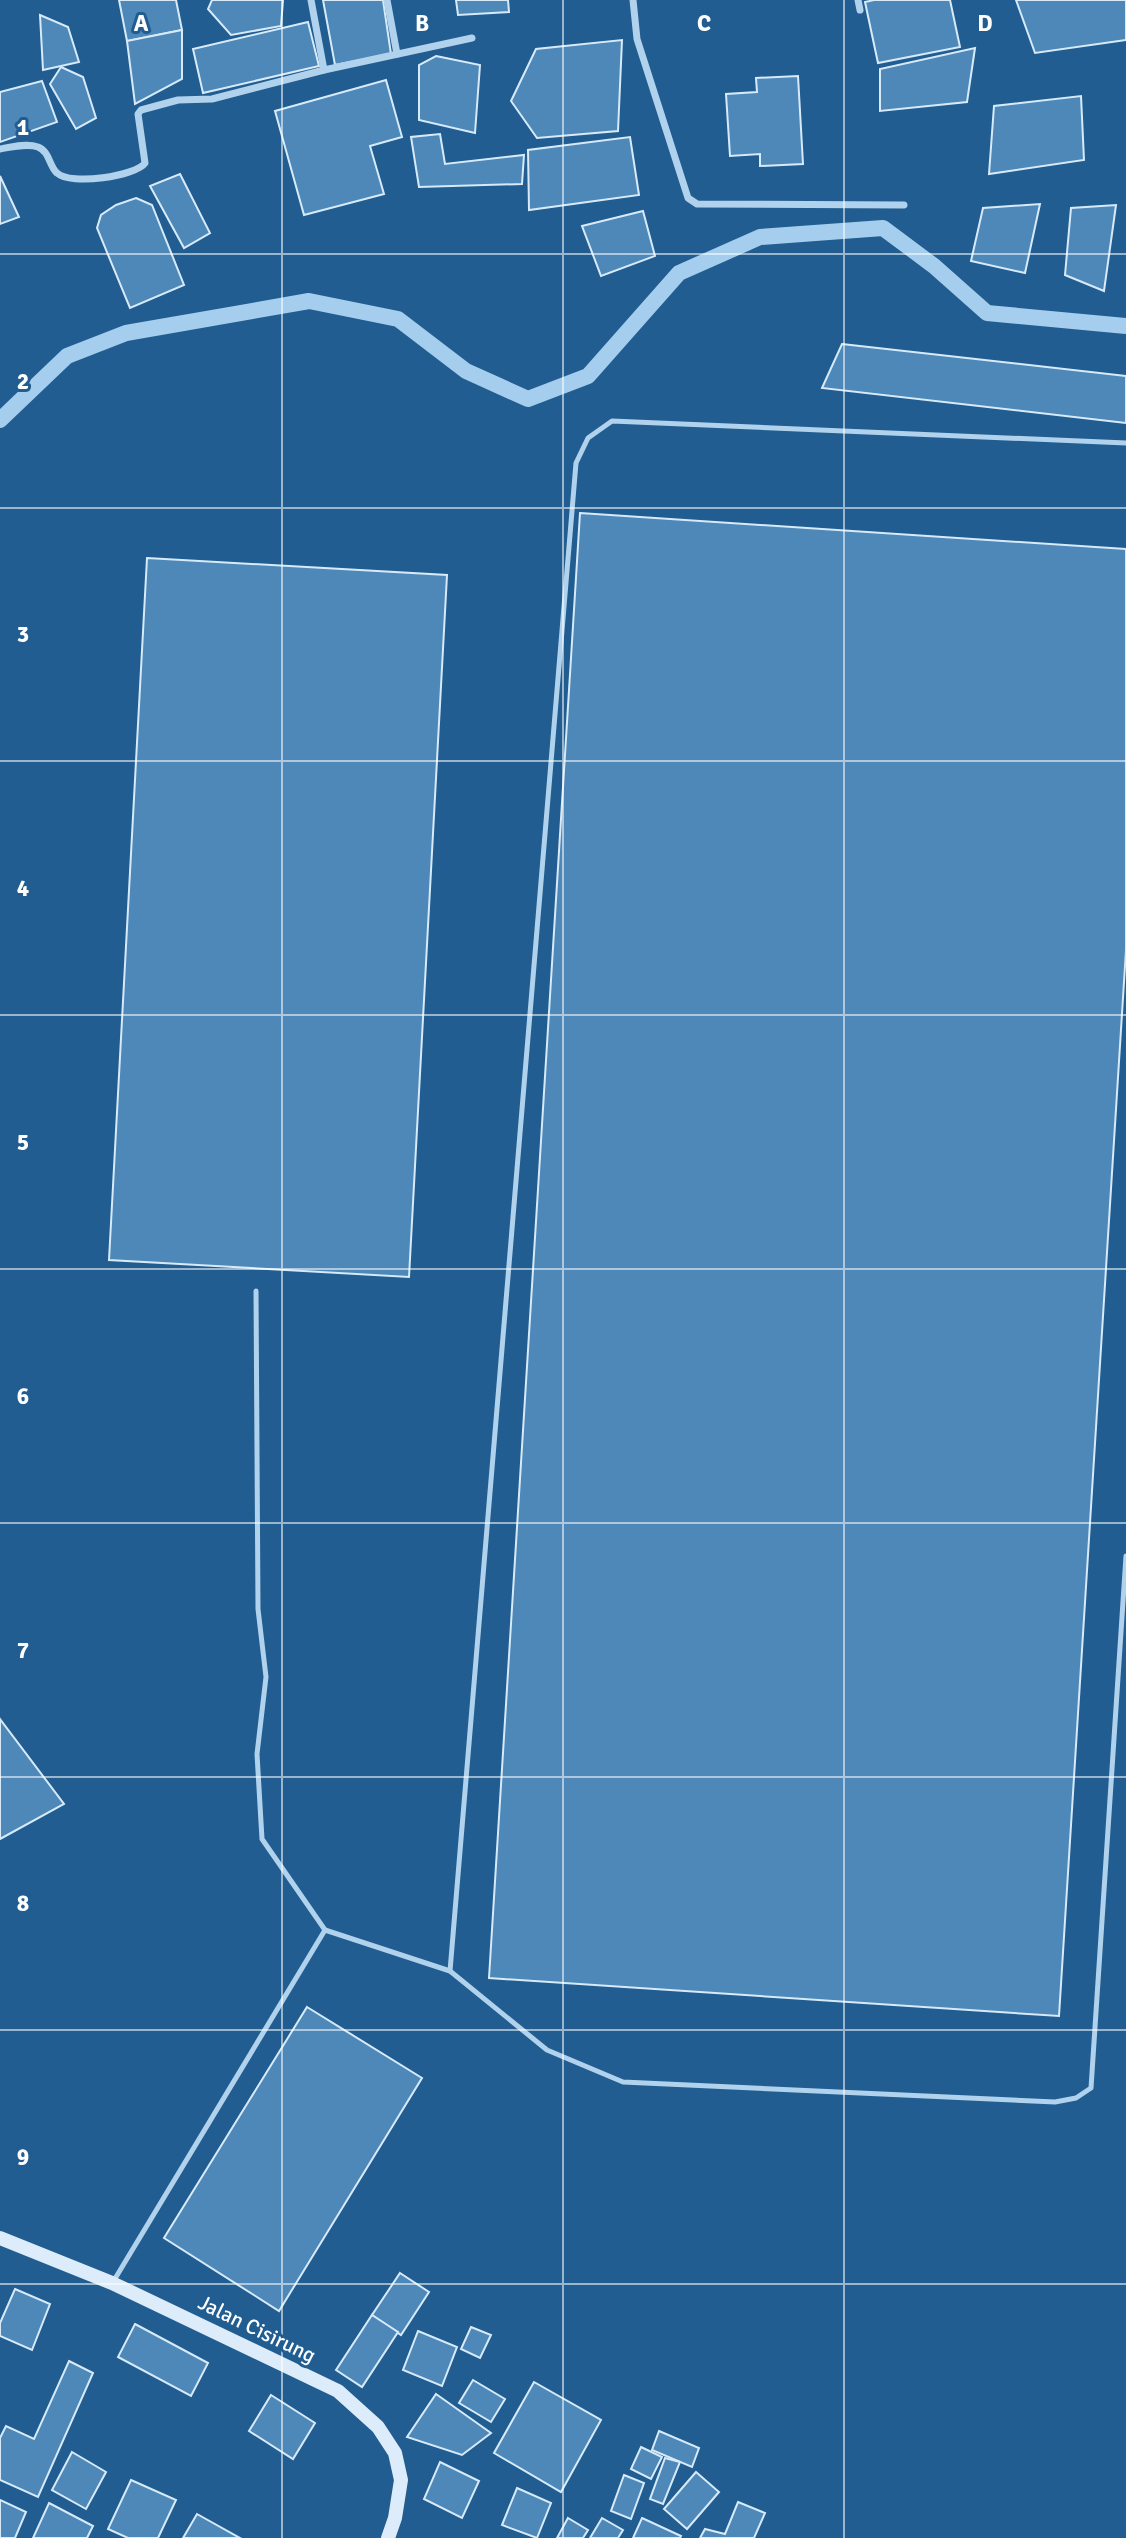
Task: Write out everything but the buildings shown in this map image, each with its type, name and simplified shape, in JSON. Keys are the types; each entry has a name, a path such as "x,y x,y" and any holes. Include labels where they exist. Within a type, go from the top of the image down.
{"main road":[{"name":"Jalan Cisirung","path":"0,2238 112,2283 338,2391 378,2427 395,2453 401,2480 395,2518 387,2538"}],"street":[{"path":"311,0 324,70"},
{"path":"387,0 397,54"},
{"path":"633,0 637,39 688,198 697,204 904,205"},
{"path":"858,0 860,10"},
{"path":"0,149 36,146 45,152 57,173 69,180 88,180 136,169 145,163 138,114 141,110 178,100 212,99 324,70 472,38"}],"lane":[{"path":"450,1971 576,463 588,438 612,421 1126,443"},
{"path":"256,1291 258,1609 266,1677 257,1754 262,1839 325,1930 450,1971 547,2050 623,2082 1055,2102 1076,2098 1091,2088 1126,1556"},
{"path":"112,2283 325,1930"}],"waterway":[{"path":"0,420 67,356 126,333 309,301 398,319 466,371 528,399 588,376 679,273 760,237 883,228 934,266 987,313 1126,326"}]}
